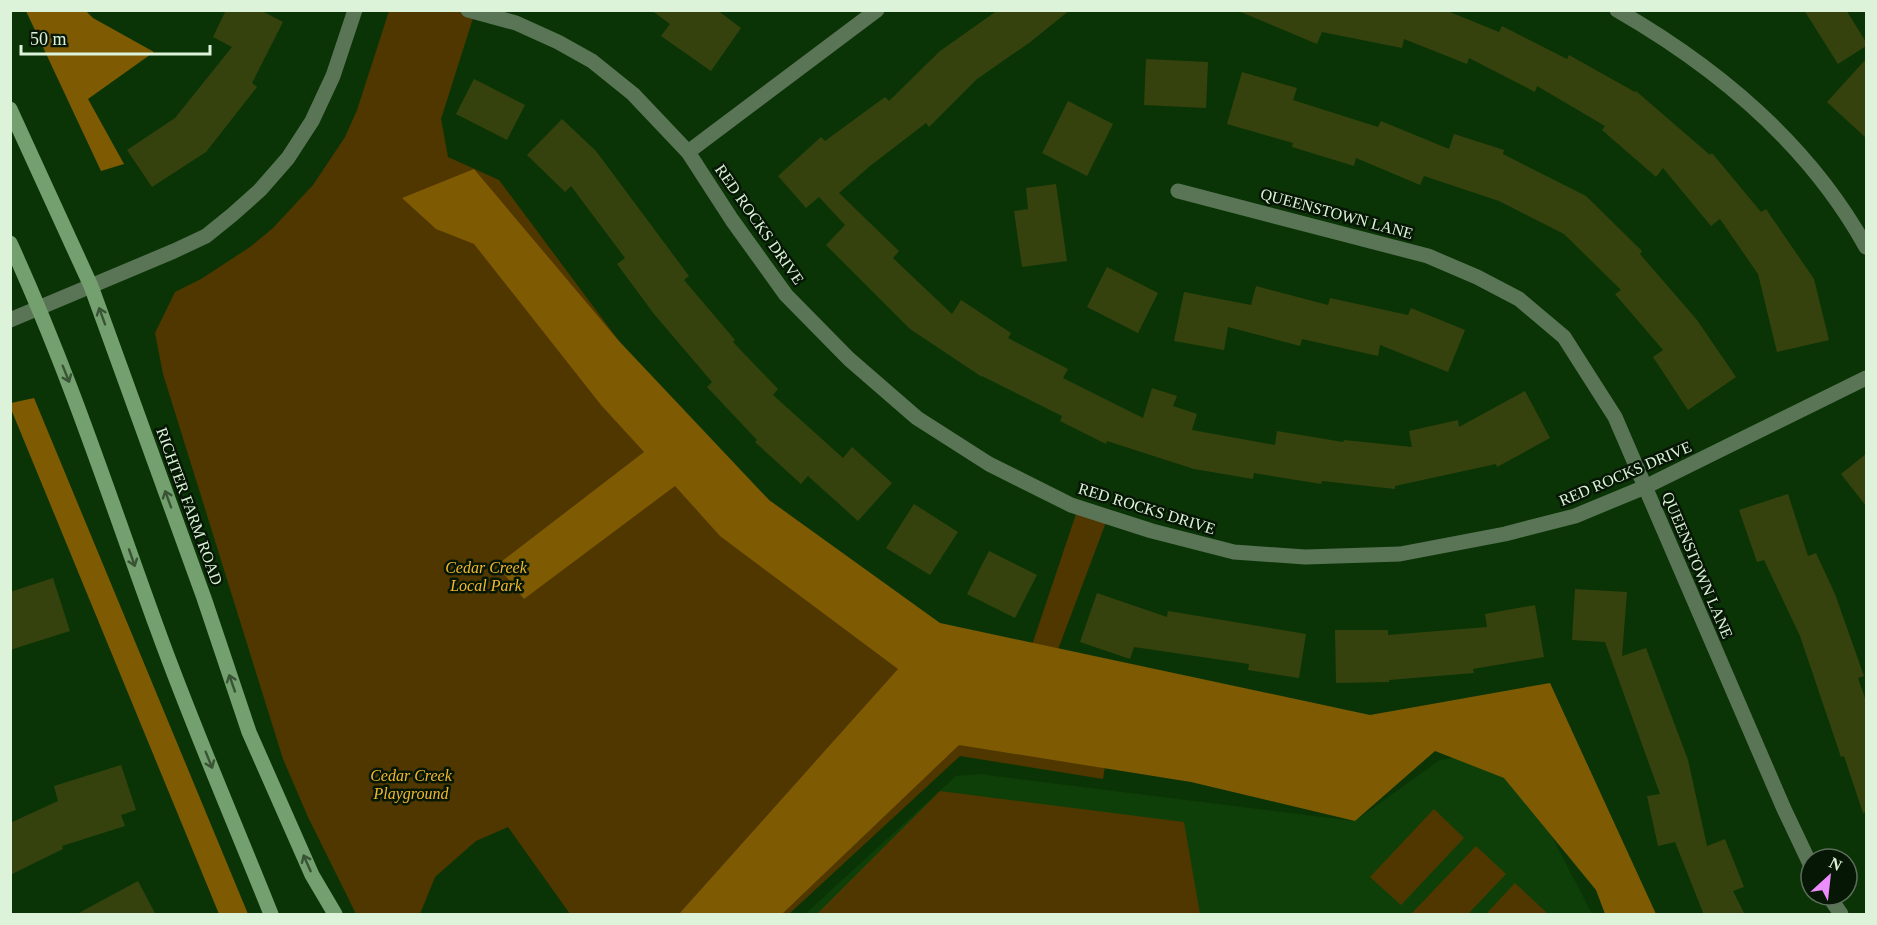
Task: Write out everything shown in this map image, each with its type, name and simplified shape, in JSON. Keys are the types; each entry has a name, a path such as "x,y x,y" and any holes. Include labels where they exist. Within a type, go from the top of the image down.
{"main road":[{"name":"RICHTER FARM ROAD","path":"10,109 91,286 204,598 249,732 312,875 335,915"},
{"path":"10,243 40,308 76,400 158,630 271,915"}],"street":[{"path":"10,320 142,266 206,236 260,190 288,158 312,121 333,76 355,10"},
{"name":"RED ROCKS DRIVE","path":"468,10 516,23 558,42 592,61 633,94 688,152 732,220 786,295 849,359 917,418 989,464 1078,508 1152,531 1234,552 1305,557 1400,554 1505,534 1575,516 1645,487 1866,378"},
{"path":"688,152 876,10"},
{"path":"1617,10 1710,70 1764,116 1813,167 1853,223 1866,247"},
{"name":"QUEENSTOWN LANE","path":"1178,191 1428,256 1477,277 1519,299 1564,338 1615,417 1802,847"}],"shaded area":[{"path":"26,11 86,11 93,18 154,52 88,99 124,164 101,171"},
{"path":"474,169 618,340 769,500 940,623 1370,715 1550,683 1656,914 1605,914 1596,890 1504,778 1435,751 1355,821 1191,782 959,745 782,914 679,914 898,669 720,536 675,486 524,599 497,565 644,452 601,405 474,244 436,229 402,198"},
{"path":"34,398 248,914 219,914 11,409 11,403"},
{"path":"1507,750 1592,914 805,914 956,776 979,774 1355,821 1440,760"}],"green space":[{"name":"Cedar Creek Local Park","path":"468,10 475,12 441,119 448,157 499,180 666,404 769,500 930,620 1028,657 1078,508 1108,517 1051,668 1119,680 1103,779 960,756 789,914 570,914 508,827 476,841 435,877 420,914 356,914 308,817 283,759 163,374 155,333 175,292 201,279 250,247 273,228 313,185 345,137 357,110 389,11"},
{"path":"940,791 1184,822 1200,914 817,914"},
{"path":"1434,809 1464,838 1401,905 1370,877"},
{"path":"1476,846 1506,874 1468,914 1412,913"},
{"path":"1515,883 1546,912 1544,914 1486,914"}],"building":[{"path":"226,10 260,10 283,22 252,83 257,87 206,152 152,187 127,150 175,118 232,47 213,37"},
{"path":"651,10 717,10 741,28 711,71 661,36 670,24"},
{"path":"998,10 1070,10 1029,43 977,79 929,127 926,123 839,193 899,251 893,258 952,314 961,300 1011,333 1008,338 1068,369 1063,378 1143,418 1152,388 1177,396 1173,406 1197,414 1192,430 1275,445 1277,431 1343,442 1344,440 1412,447 1409,431 1458,420 1459,427 1525,391 1550,438 1497,467 1496,464 1395,486 1395,489 1322,481 1321,484 1254,473 1253,479 1194,469 1107,441 1106,444 1060,421 1062,416 982,377 910,329 826,245 845,225 819,197 806,208 778,176 821,137 825,141 885,97 889,101 940,51"},
{"path":"1236,10 1445,10 1499,32 1502,26 1567,59 1569,55 1636,91 1710,155 1712,153 1761,212 1766,209 1814,279 1829,340 1777,352 1758,274 1720,219 1711,226 1663,168 1656,177 1602,130 1605,126 1537,86 1535,92 1469,58 1467,64 1404,39 1402,48 1322,32 1317,44"},
{"path":"1804,10 1846,10 1866,42 1866,46 1838,64"},
{"path":"1146,59 1208,62 1206,108 1144,105"},
{"path":"1866,59 1866,138 1827,102"},
{"path":"1242,72 1297,88 1293,100 1378,127 1381,121 1449,149 1454,134 1504,150 1503,154 1586,196 1642,251 1640,254 1697,320 1736,377 1688,410 1653,357 1663,350 1615,294 1621,290 1564,234 1499,201 1424,176 1420,185 1356,158 1354,166 1292,147 1293,143 1227,124"},
{"path":"474,79 525,105 507,140 456,114"},
{"path":"1068,101 1113,124 1087,176 1042,153"},
{"path":"562,119 596,151 689,276 684,280 735,340 733,342 778,389 773,395 843,458 852,447 892,483 858,521 808,476 801,484 755,442 757,440 707,387 712,382 654,314 617,264 625,258 571,186 565,192 527,155"},
{"path":"1056,184 1067,261 1022,267 1014,211 1028,209 1026,188"},
{"path":"1107,267 1158,293 1138,333 1087,307"},
{"path":"1256,286 1328,305 1330,298 1408,315 1411,308 1465,330 1448,372 1380,345 1378,356 1302,339 1300,346 1228,327 1224,350 1174,341 1184,292 1251,305"},
{"path":"1866,454 1866,506 1841,474"},
{"path":"1788,494 1808,556 1816,553 1835,594 1864,676 1858,678 1866,701 1866,812 1863,813 1844,756 1841,757 1800,636 1764,560 1757,562 1739,510"},
{"path":"914,504 958,532 930,575 886,548"},
{"path":"989,551 1037,575 1015,618 967,594"},
{"path":"53,578 70,631 10,650 10,592"},
{"path":"1575,589 1627,592 1622,656 1646,648 1688,760 1707,846 1725,839 1744,887 1733,891 1745,915 1704,915 1675,842 1658,846 1647,796 1660,794 1605,642 1572,640"},
{"path":"1097,593 1167,617 1168,611 1306,634 1299,678 1248,670 1249,664 1134,647 1130,659 1080,642"},
{"path":"1535,605 1544,657 1473,669 1474,673 1389,680 1389,682 1336,683 1335,630 1388,630 1388,635 1487,627 1485,614"},
{"path":"121,765 136,810 121,815 125,826 62,846 63,849 10,875 10,823 58,801 54,786"},
{"path":"138,881 156,915 75,915"}],"park label":[{"name":"Cedar Creek Playground","path":"411,784"}]}
